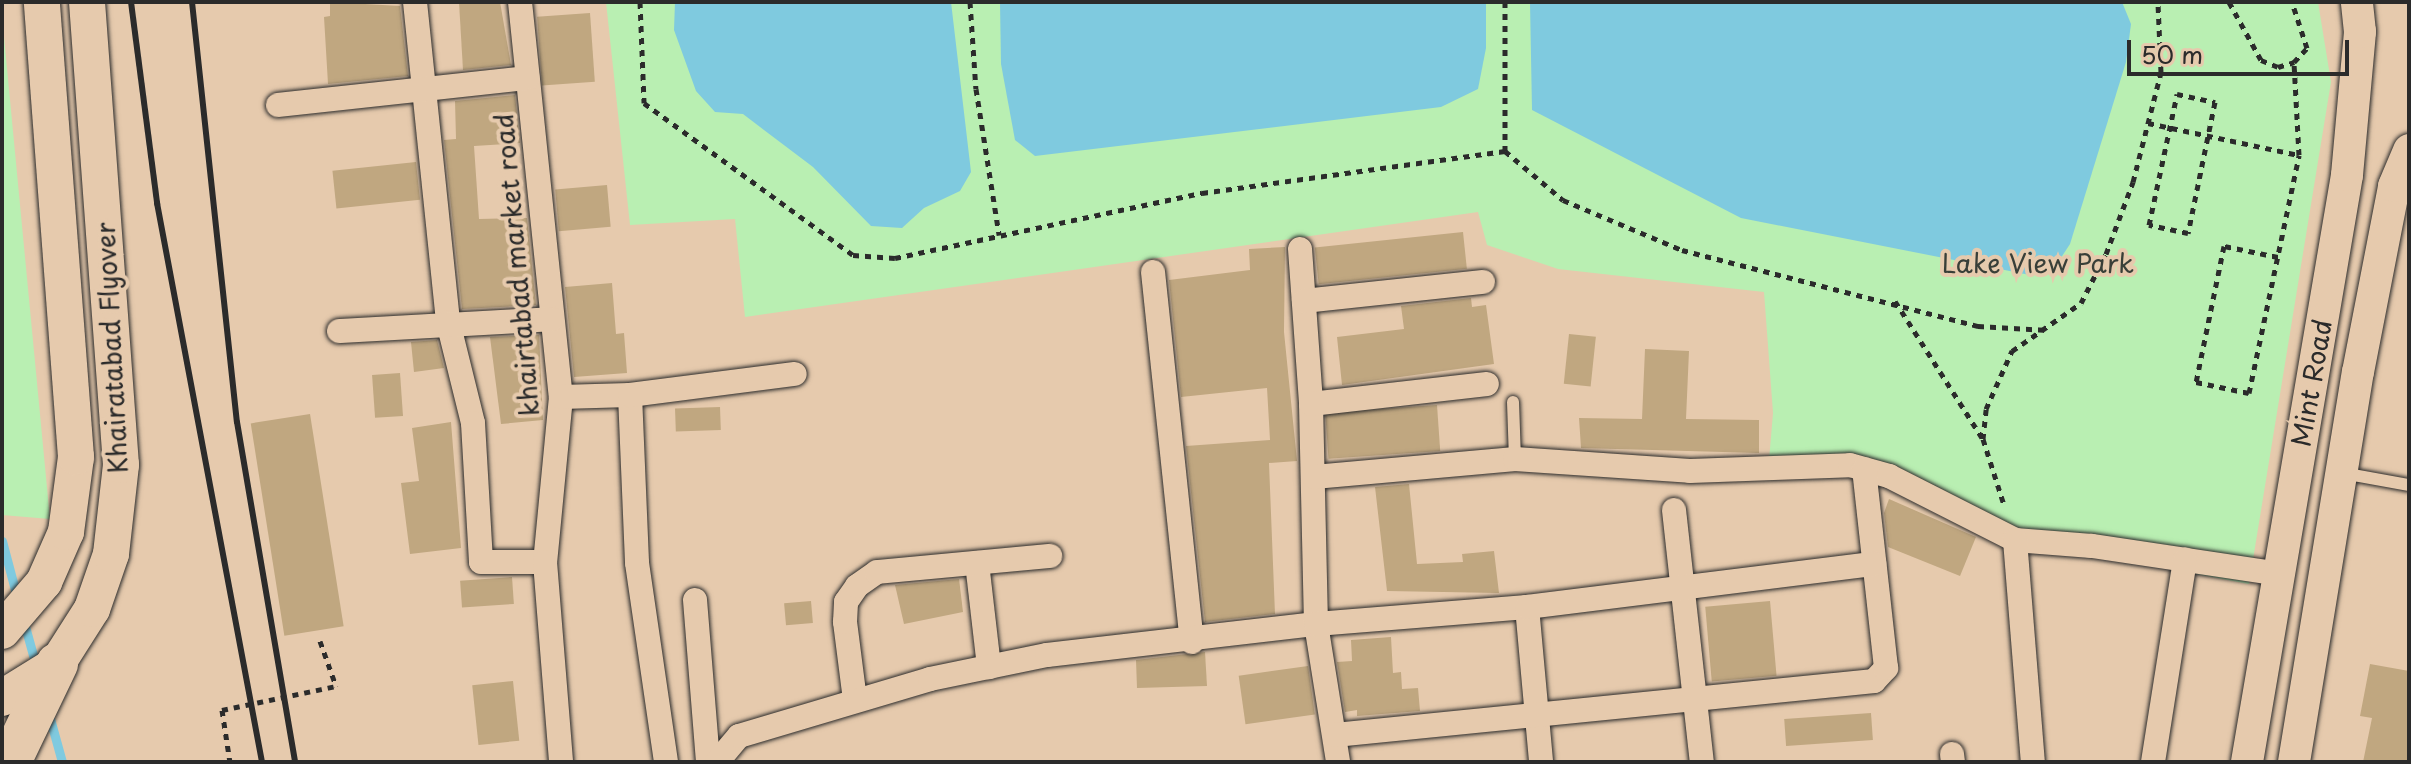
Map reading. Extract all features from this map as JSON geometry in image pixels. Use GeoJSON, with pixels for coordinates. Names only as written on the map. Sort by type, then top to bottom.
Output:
{"type":"FeatureCollection","features":[{"type":"Feature","properties":{"kind":"highway"},"geometry":{"type":"LineString","coordinates":[[10,762],[57,664]]}},
{"type":"Feature","properties":{"kind":"main road","name":"Khairatabad Flyover"},"geometry":{"type":"LineString","coordinates":[[2,631],[44,582],[66,532],[76,457],[42,2]]}},
{"type":"Feature","properties":{"kind":"main road","name":"Khairatabad Flyover"},"geometry":{"type":"LineString","coordinates":[[2,698],[57,664],[92,609],[111,554],[121,465],[87,2]]}},
{"type":"Feature","properties":{"kind":"street"},"geometry":{"type":"LineString","coordinates":[[415,2],[448,322],[473,423],[481,562],[545,562]]}},
{"type":"Feature","properties":{"kind":"street","name":"khairtabad market road"},"geometry":{"type":"LineString","coordinates":[[520,2],[561,397],[545,562],[561,762]]}},
{"type":"Feature","properties":{"kind":"street","name":"Mint Road"},"geometry":{"type":"LineString","coordinates":[[2247,762],[2347,175],[2360,32],[2357,2]]}},
{"type":"Feature","properties":{"kind":"street"},"geometry":{"type":"LineString","coordinates":[[278,105],[528,78]]}},
{"type":"Feature","properties":{"kind":"street","name":"Mint Road"},"geometry":{"type":"LineString","coordinates":[[2294,762],[2394,186],[2409,150]]}},
{"type":"Feature","properties":{"kind":"street"},"geometry":{"type":"LineString","coordinates":[[2347,175],[2394,186]]}},
{"type":"Feature","properties":{"kind":"street"},"geometry":{"type":"LineString","coordinates":[[1300,249],[1311,404],[1316,624],[1338,762]]}},
{"type":"Feature","properties":{"kind":"street"},"geometry":{"type":"LineString","coordinates":[[1153,272],[1192,642]]}},
{"type":"Feature","properties":{"kind":"street"},"geometry":{"type":"LineString","coordinates":[[1304,301],[1483,282]]}},
{"type":"Feature","properties":{"kind":"street"},"geometry":{"type":"LineString","coordinates":[[339,331],[448,322],[552,319]]}},
{"type":"Feature","properties":{"kind":"street"},"geometry":{"type":"LineString","coordinates":[[561,397],[630,395],[795,374]]}},
{"type":"Feature","properties":{"kind":"street"},"geometry":{"type":"LineString","coordinates":[[1311,404],[1487,384]]}},
{"type":"Feature","properties":{"kind":"street"},"geometry":{"type":"LineString","coordinates":[[630,395],[637,563],[666,762]]}},
{"type":"Feature","properties":{"kind":"street"},"geometry":{"type":"LineString","coordinates":[[1314,477],[1515,459],[1690,471],[1864,469],[1889,476],[2015,540],[2279,574]]}},
{"type":"Feature","properties":{"kind":"street"},"geometry":{"type":"LineString","coordinates":[[1335,735],[1874,681],[1882,676],[1886,668],[1864,469]]}},
{"type":"Feature","properties":{"kind":"street"},"geometry":{"type":"LineString","coordinates":[[1674,510],[1702,762]]}},
{"type":"Feature","properties":{"kind":"street"},"geometry":{"type":"LineString","coordinates":[[2015,540],[2033,762]]}},
{"type":"Feature","properties":{"kind":"street"},"geometry":{"type":"LineString","coordinates":[[855,700],[845,622],[846,602],[857,586],[877,572],[1050,556]]}},
{"type":"Feature","properties":{"kind":"street"},"geometry":{"type":"LineString","coordinates":[[2153,762],[2185,560]]}},
{"type":"Feature","properties":{"kind":"street"},"geometry":{"type":"LineString","coordinates":[[977,563],[989,667]]}},
{"type":"Feature","properties":{"kind":"street"},"geometry":{"type":"LineString","coordinates":[[717,762],[739,736],[855,700],[1047,655],[1192,642],[1316,624],[1527,607],[1683,585],[1874,564]]}},
{"type":"Feature","properties":{"kind":"street"},"geometry":{"type":"LineString","coordinates":[[695,600],[708,762]]}},
{"type":"Feature","properties":{"kind":"street"},"geometry":{"type":"LineString","coordinates":[[1527,607],[1541,762]]}},
{"type":"Feature","properties":{"kind":"lane"},"geometry":{"type":"LineString","coordinates":[[1513,402],[1515,459]]}},
{"type":"Feature","properties":{"kind":"lane"},"geometry":{"type":"LineString","coordinates":[[2342,473],[2409,485]]}},
{"type":"Feature","properties":{"kind":"path"},"geometry":{"type":"LineString","coordinates":[[640,2],[644,103],[853,255],[895,258],[1202,193],[1505,151],[1563,200],[1619,227],[1682,250],[1895,301],[1978,326],[2047,330]]}},
{"type":"Feature","properties":{"kind":"path"},"geometry":{"type":"LineString","coordinates":[[970,2],[976,89],[999,235]]}},
{"type":"Feature","properties":{"kind":"path"},"geometry":{"type":"LineString","coordinates":[[1505,2],[1505,151]]}},
{"type":"Feature","properties":{"kind":"path"},"geometry":{"type":"LineString","coordinates":[[1983,439],[1986,409],[2012,351],[2047,330],[2081,303],[2106,254],[2161,72],[2158,2]]}},
{"type":"Feature","properties":{"kind":"path"},"geometry":{"type":"LineString","coordinates":[[2229,2],[2261,60],[2278,67],[2294,62],[2307,48],[2307,38],[2292,2]]}},
{"type":"Feature","properties":{"kind":"path"},"geometry":{"type":"LineString","coordinates":[[2278,257],[2224,246],[2196,382],[2249,393],[2278,257],[2299,155],[2294,62]]}},
{"type":"Feature","properties":{"kind":"path"},"geometry":{"type":"LineString","coordinates":[[2177,94],[2215,102],[2208,136],[2188,233],[2149,225],[2177,94]]}},
{"type":"Feature","properties":{"kind":"path"},"geometry":{"type":"LineString","coordinates":[[2148,123],[2299,155]]}},
{"type":"Feature","properties":{"kind":"path"},"geometry":{"type":"LineString","coordinates":[[1895,301],[1983,439],[2015,540]]}},
{"type":"Feature","properties":{"kind":"path"},"geometry":{"type":"LineString","coordinates":[[230,762],[222,710],[336,686],[320,641]]}},
{"type":"Feature","properties":{"kind":"green space","name":"Lake View Park"},"geometry":{"type":"Polygon","coordinates":[[[606,2],[2318,2],[2331,82],[2249,584],[2015,540],[1871,472],[1768,472],[1773,413],[1764,292],[1558,269],[1487,245],[1478,212],[745,317],[735,219],[630,225],[606,2]]]}},
{"type":"Feature","properties":{"kind":"green space"},"geometry":{"type":"Polygon","coordinates":[[[2,16],[50,519],[2,515],[2,16]]]}},
{"type":"Feature","properties":{"kind":"water"},"geometry":{"type":"Polygon","coordinates":[[[675,2],[951,2],[971,172],[960,191],[924,208],[902,228],[871,226],[813,167],[743,114],[715,112],[696,91],[674,30],[675,2]]]}},
{"type":"Feature","properties":{"kind":"water"},"geometry":{"type":"Polygon","coordinates":[[[1000,2],[1486,2],[1486,48],[1478,89],[1441,107],[1035,156],[1015,140],[1001,64],[1000,2]]]}},
{"type":"Feature","properties":{"kind":"water"},"geometry":{"type":"Polygon","coordinates":[[[1530,2],[2122,2],[2131,24],[2126,62],[2070,244],[2051,273],[2030,275],[1741,218],[1532,110],[1530,2]]]}},
{"type":"Feature","properties":{"kind":"building"},"geometry":{"type":"Polygon","coordinates":[[[330,2],[400,6],[408,76],[328,84],[324,17],[330,16],[330,2]]]}},
{"type":"Feature","properties":{"kind":"building"},"geometry":{"type":"Polygon","coordinates":[[[459,2],[500,2],[511,65],[463,70],[459,2]]]}},
{"type":"Feature","properties":{"kind":"building"},"geometry":{"type":"Polygon","coordinates":[[[590,13],[595,82],[542,86],[537,17],[590,13]]]}},
{"type":"Feature","properties":{"kind":"building"},"geometry":{"type":"Polygon","coordinates":[[[515,95],[520,143],[474,146],[479,219],[527,218],[536,305],[462,309],[444,140],[456,139],[455,101],[515,95]]]}},
{"type":"Feature","properties":{"kind":"building"},"geometry":{"type":"Polygon","coordinates":[[[416,162],[420,200],[336,209],[332,171],[416,162]]]}},
{"type":"Feature","properties":{"kind":"building"},"geometry":{"type":"Polygon","coordinates":[[[607,185],[611,227],[559,231],[555,190],[607,185]]]}},
{"type":"Feature","properties":{"kind":"building"},"geometry":{"type":"Polygon","coordinates":[[[1463,232],[1467,269],[1319,284],[1315,248],[1463,232]]]}},
{"type":"Feature","properties":{"kind":"building"},"geometry":{"type":"Polygon","coordinates":[[[1285,247],[1284,332],[1297,461],[1269,463],[1275,614],[1205,622],[1186,446],[1270,440],[1267,388],[1181,397],[1169,280],[1250,270],[1249,249],[1285,247]]]}},
{"type":"Feature","properties":{"kind":"building"},"geometry":{"type":"Polygon","coordinates":[[[612,283],[616,334],[624,333],[627,373],[574,377],[565,287],[612,283]]]}},
{"type":"Feature","properties":{"kind":"building"},"geometry":{"type":"Polygon","coordinates":[[[1471,298],[1472,307],[1486,305],[1494,364],[1342,385],[1337,337],[1404,329],[1401,306],[1471,298]]]}},
{"type":"Feature","properties":{"kind":"building"},"geometry":{"type":"Polygon","coordinates":[[[1569,334],[1596,337],[1591,387],[1564,384],[1569,334]]]}},
{"type":"Feature","properties":{"kind":"building"},"geometry":{"type":"Polygon","coordinates":[[[539,335],[543,420],[501,424],[490,337],[539,335]]]}},
{"type":"Feature","properties":{"kind":"building"},"geometry":{"type":"Polygon","coordinates":[[[437,340],[444,368],[414,372],[411,342],[437,340]]]}},
{"type":"Feature","properties":{"kind":"building"},"geometry":{"type":"Polygon","coordinates":[[[1645,349],[1689,351],[1686,419],[1759,420],[1759,453],[1581,448],[1579,418],[1642,419],[1645,349]]]}},
{"type":"Feature","properties":{"kind":"building"},"geometry":{"type":"Polygon","coordinates":[[[400,373],[403,416],[375,418],[372,375],[400,373]]]}},
{"type":"Feature","properties":{"kind":"building"},"geometry":{"type":"Polygon","coordinates":[[[1437,405],[1440,451],[1328,459],[1325,413],[1437,405]]]}},
{"type":"Feature","properties":{"kind":"building"},"geometry":{"type":"Polygon","coordinates":[[[720,407],[721,430],[676,432],[675,409],[720,407]]]}},
{"type":"Feature","properties":{"kind":"building"},"geometry":{"type":"Polygon","coordinates":[[[310,414],[344,626],[284,636],[251,423],[310,414]]]}},
{"type":"Feature","properties":{"kind":"building"},"geometry":{"type":"Polygon","coordinates":[[[451,422],[461,548],[410,554],[401,483],[419,481],[412,428],[451,422]]]}},
{"type":"Feature","properties":{"kind":"building"},"geometry":{"type":"Polygon","coordinates":[[[1409,484],[1417,564],[1463,562],[1462,554],[1494,551],[1499,593],[1387,591],[1375,487],[1409,484]]]}},
{"type":"Feature","properties":{"kind":"building"},"geometry":{"type":"Polygon","coordinates":[[[1889,499],[1976,537],[1960,576],[1888,547],[1884,513],[1889,499]]]}},
{"type":"Feature","properties":{"kind":"building"},"geometry":{"type":"Polygon","coordinates":[[[512,577],[514,604],[462,608],[460,581],[512,577]]]}},
{"type":"Feature","properties":{"kind":"building"},"geometry":{"type":"Polygon","coordinates":[[[959,579],[963,612],[904,624],[895,585],[959,579]]]}},
{"type":"Feature","properties":{"kind":"building"},"geometry":{"type":"Polygon","coordinates":[[[811,601],[813,623],[786,625],[784,603],[811,601]]]}},
{"type":"Feature","properties":{"kind":"building"},"geometry":{"type":"Polygon","coordinates":[[[1770,601],[1777,676],[1712,681],[1705,607],[1770,601]]]}},
{"type":"Feature","properties":{"kind":"building"},"geometry":{"type":"Polygon","coordinates":[[[1391,637],[1393,673],[1401,672],[1402,689],[1418,688],[1420,711],[1357,716],[1357,710],[1345,712],[1337,662],[1352,661],[1351,640],[1391,637]]]}},
{"type":"Feature","properties":{"kind":"building"},"geometry":{"type":"Polygon","coordinates":[[[1205,652],[1207,686],[1137,688],[1136,660],[1205,652]]]}},
{"type":"Feature","properties":{"kind":"building"},"geometry":{"type":"Polygon","coordinates":[[[2370,664],[2409,671],[2409,762],[2363,762],[2372,718],[2360,716],[2370,664]]]}},
{"type":"Feature","properties":{"kind":"building"},"geometry":{"type":"Polygon","coordinates":[[[1308,666],[1315,715],[1246,724],[1239,676],[1308,666]]]}},
{"type":"Feature","properties":{"kind":"building"},"geometry":{"type":"Polygon","coordinates":[[[513,681],[519,741],[478,745],[472,685],[513,681]]]}},
{"type":"Feature","properties":{"kind":"building"},"geometry":{"type":"Polygon","coordinates":[[[1871,713],[1873,740],[1786,746],[1784,719],[1871,713]]]}},
{"type":"Feature","properties":{"kind":"waterway"},"geometry":{"type":"LineString","coordinates":[[2,541],[18,601]]}},
{"type":"Feature","properties":{"kind":"waterway"},"geometry":{"type":"LineString","coordinates":[[23,619],[36,666]]}},
{"type":"Feature","properties":{"kind":"waterway"},"geometry":{"type":"LineString","coordinates":[[49,715],[62,762]]}},
{"type":"Feature","properties":{"kind":"railway"},"geometry":{"type":"LineString","coordinates":[[131,2],[157,203],[262,762]]}},
{"type":"Feature","properties":{"kind":"railway"},"geometry":{"type":"LineString","coordinates":[[192,2],[237,422],[295,762]]}}]}
